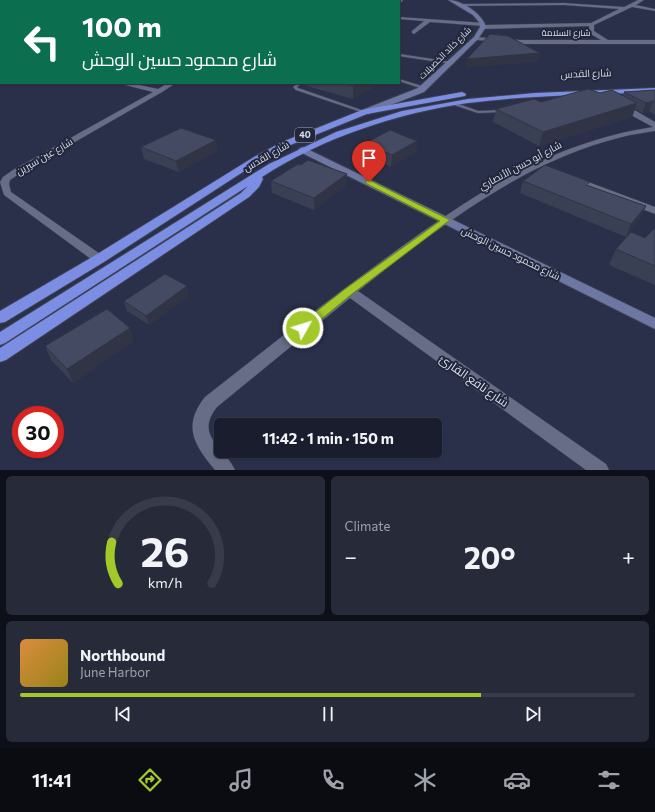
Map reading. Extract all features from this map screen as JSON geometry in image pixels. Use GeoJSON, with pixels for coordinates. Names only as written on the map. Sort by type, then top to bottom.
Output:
{"type":"FeatureCollection","features":[{"type":"Feature","properties":{"kind":"highway","name":"شارع القدس"},"geometry":{"type":"LineString","coordinates":[[0,318],[99,259],[257,159],[310,133],[365,112],[431,99],[514,89],[655,84]]}},
{"type":"Feature","properties":{"kind":"highway","name":"شارع القدس"},"geometry":{"type":"LineString","coordinates":[[0,339],[262,172],[303,150],[340,134],[388,118],[455,104],[521,96],[655,90]]}},
{"type":"Feature","properties":{"kind":"highway"},"geometry":{"type":"LineString","coordinates":[[0,356],[245,195],[255,185],[262,172]]}},
{"type":"Feature","properties":{"kind":"street","name":"شارع خالد الخصيلات"},"geometry":{"type":"LineString","coordinates":[[365,112],[423,89],[452,63],[476,38],[483,26],[472,13],[450,0]]}},
{"type":"Feature","properties":{"kind":"street"},"geometry":{"type":"LineString","coordinates":[[400,18],[483,26],[592,24],[642,0]]}},
{"type":"Feature","properties":{"kind":"street"},"geometry":{"type":"LineString","coordinates":[[459,5],[564,4],[623,8]]}},
{"type":"Feature","properties":{"kind":"street"},"geometry":{"type":"LineString","coordinates":[[629,5],[655,10]]}},
{"type":"Feature","properties":{"kind":"street"},"geometry":{"type":"LineString","coordinates":[[403,24],[409,18]]}},
{"type":"Feature","properties":{"kind":"street"},"geometry":{"type":"LineString","coordinates":[[414,32],[429,20]]}},
{"type":"Feature","properties":{"kind":"street"},"geometry":{"type":"LineString","coordinates":[[592,24],[591,32],[608,42]]}},
{"type":"Feature","properties":{"kind":"street","name":"شارع السلامة"},"geometry":{"type":"LineString","coordinates":[[476,38],[508,42],[655,42]]}},
{"type":"Feature","properties":{"kind":"street"},"geometry":{"type":"LineString","coordinates":[[125,84],[160,91]]}},
{"type":"Feature","properties":{"kind":"street","name":"شارع عين سيرين"},"geometry":{"type":"LineString","coordinates":[[99,259],[7,193],[4,184],[6,180],[16,172],[171,84]]}},
{"type":"Feature","properties":{"kind":"street","name":"شارع خالد الخصيلات"},"geometry":{"type":"LineString","coordinates":[[423,89],[424,96],[431,99]]}},
{"type":"Feature","properties":{"kind":"street"},"geometry":{"type":"LineString","coordinates":[[596,92],[655,125]]}},
{"type":"Feature","properties":{"kind":"street","name":"شارع أبو حسن الأنصاري"},"geometry":{"type":"LineString","coordinates":[[226,470],[202,440],[200,429],[202,415],[211,402],[348,291],[446,220],[503,184],[537,166],[580,146],[620,134],[655,129]]}},
{"type":"Feature","properties":{"kind":"street","name":"شارع محمود حسين الوحش"},"geometry":{"type":"LineString","coordinates":[[303,150],[655,324]]}},
{"type":"Feature","properties":{"kind":"street"},"geometry":{"type":"LineString","coordinates":[[537,166],[552,171]]}},
{"type":"Feature","properties":{"kind":"street"},"geometry":{"type":"LineString","coordinates":[[566,177],[655,211]]}},
{"type":"Feature","properties":{"kind":"street","name":"شارع نافع القارئ"},"geometry":{"type":"LineString","coordinates":[[348,291],[600,470]]}},
{"type":"Feature","properties":{"kind":"lane"},"geometry":{"type":"LineString","coordinates":[[400,55],[452,63]]}},
{"type":"Feature","properties":{"kind":"lane"},"geometry":{"type":"LineString","coordinates":[[400,80],[423,89]]}},
{"type":"Feature","properties":{"kind":"lane"},"geometry":{"type":"LineString","coordinates":[[299,84],[295,87],[297,89],[365,112]]}},
{"type":"Feature","properties":{"kind":"lane"},"geometry":{"type":"LineString","coordinates":[[455,104],[478,112],[508,110]]}},
{"type":"Feature","properties":{"kind":"shaded area"},"geometry":{"type":"Polygon","coordinates":[[[400,0],[655,0],[655,470],[0,470],[0,84],[400,84],[400,0]]]}},
{"type":"Feature","properties":{"kind":"building"},"geometry":{"type":"Polygon","coordinates":[[[490,34],[508,36],[540,53],[467,59],[490,34]]]}},
{"type":"Feature","properties":{"kind":"building"},"geometry":{"type":"Polygon","coordinates":[[[346,84],[357,84],[353,86],[346,84]]]}},
{"type":"Feature","properties":{"kind":"building"},"geometry":{"type":"Polygon","coordinates":[[[588,89],[600,93],[612,90],[637,103],[543,132],[496,109],[534,99],[541,102],[588,89]]]}},
{"type":"Feature","properties":{"kind":"building"},"geometry":{"type":"Polygon","coordinates":[[[655,90],[655,102],[653,101],[646,103],[624,92],[655,90]]]}},
{"type":"Feature","properties":{"kind":"building"},"geometry":{"type":"Polygon","coordinates":[[[181,128],[216,140],[176,161],[141,147],[181,128]]]}},
{"type":"Feature","properties":{"kind":"building"},"geometry":{"type":"Polygon","coordinates":[[[390,130],[417,141],[392,155],[364,144],[390,130]]]}},
{"type":"Feature","properties":{"kind":"building"},"geometry":{"type":"Polygon","coordinates":[[[308,160],[347,174],[314,198],[271,181],[298,164],[301,165],[308,160]]]}},
{"type":"Feature","properties":{"kind":"building"},"geometry":{"type":"Polygon","coordinates":[[[545,165],[590,182],[586,185],[646,206],[631,224],[523,181],[545,165]]]}},
{"type":"Feature","properties":{"kind":"building"},"geometry":{"type":"Polygon","coordinates":[[[655,228],[655,266],[616,249],[631,232],[645,238],[655,228]]]}},
{"type":"Feature","properties":{"kind":"building"},"geometry":{"type":"Polygon","coordinates":[[[165,274],[187,286],[146,316],[124,301],[165,274]]]}},
{"type":"Feature","properties":{"kind":"building"},"geometry":{"type":"Polygon","coordinates":[[[107,309],[130,328],[67,369],[45,346],[107,309]]]}},
{"type":"Feature","properties":{"kind":"route"},"geometry":{"type":"LineString","coordinates":[[303,328],[348,291],[446,220],[369,182]]}}]}
